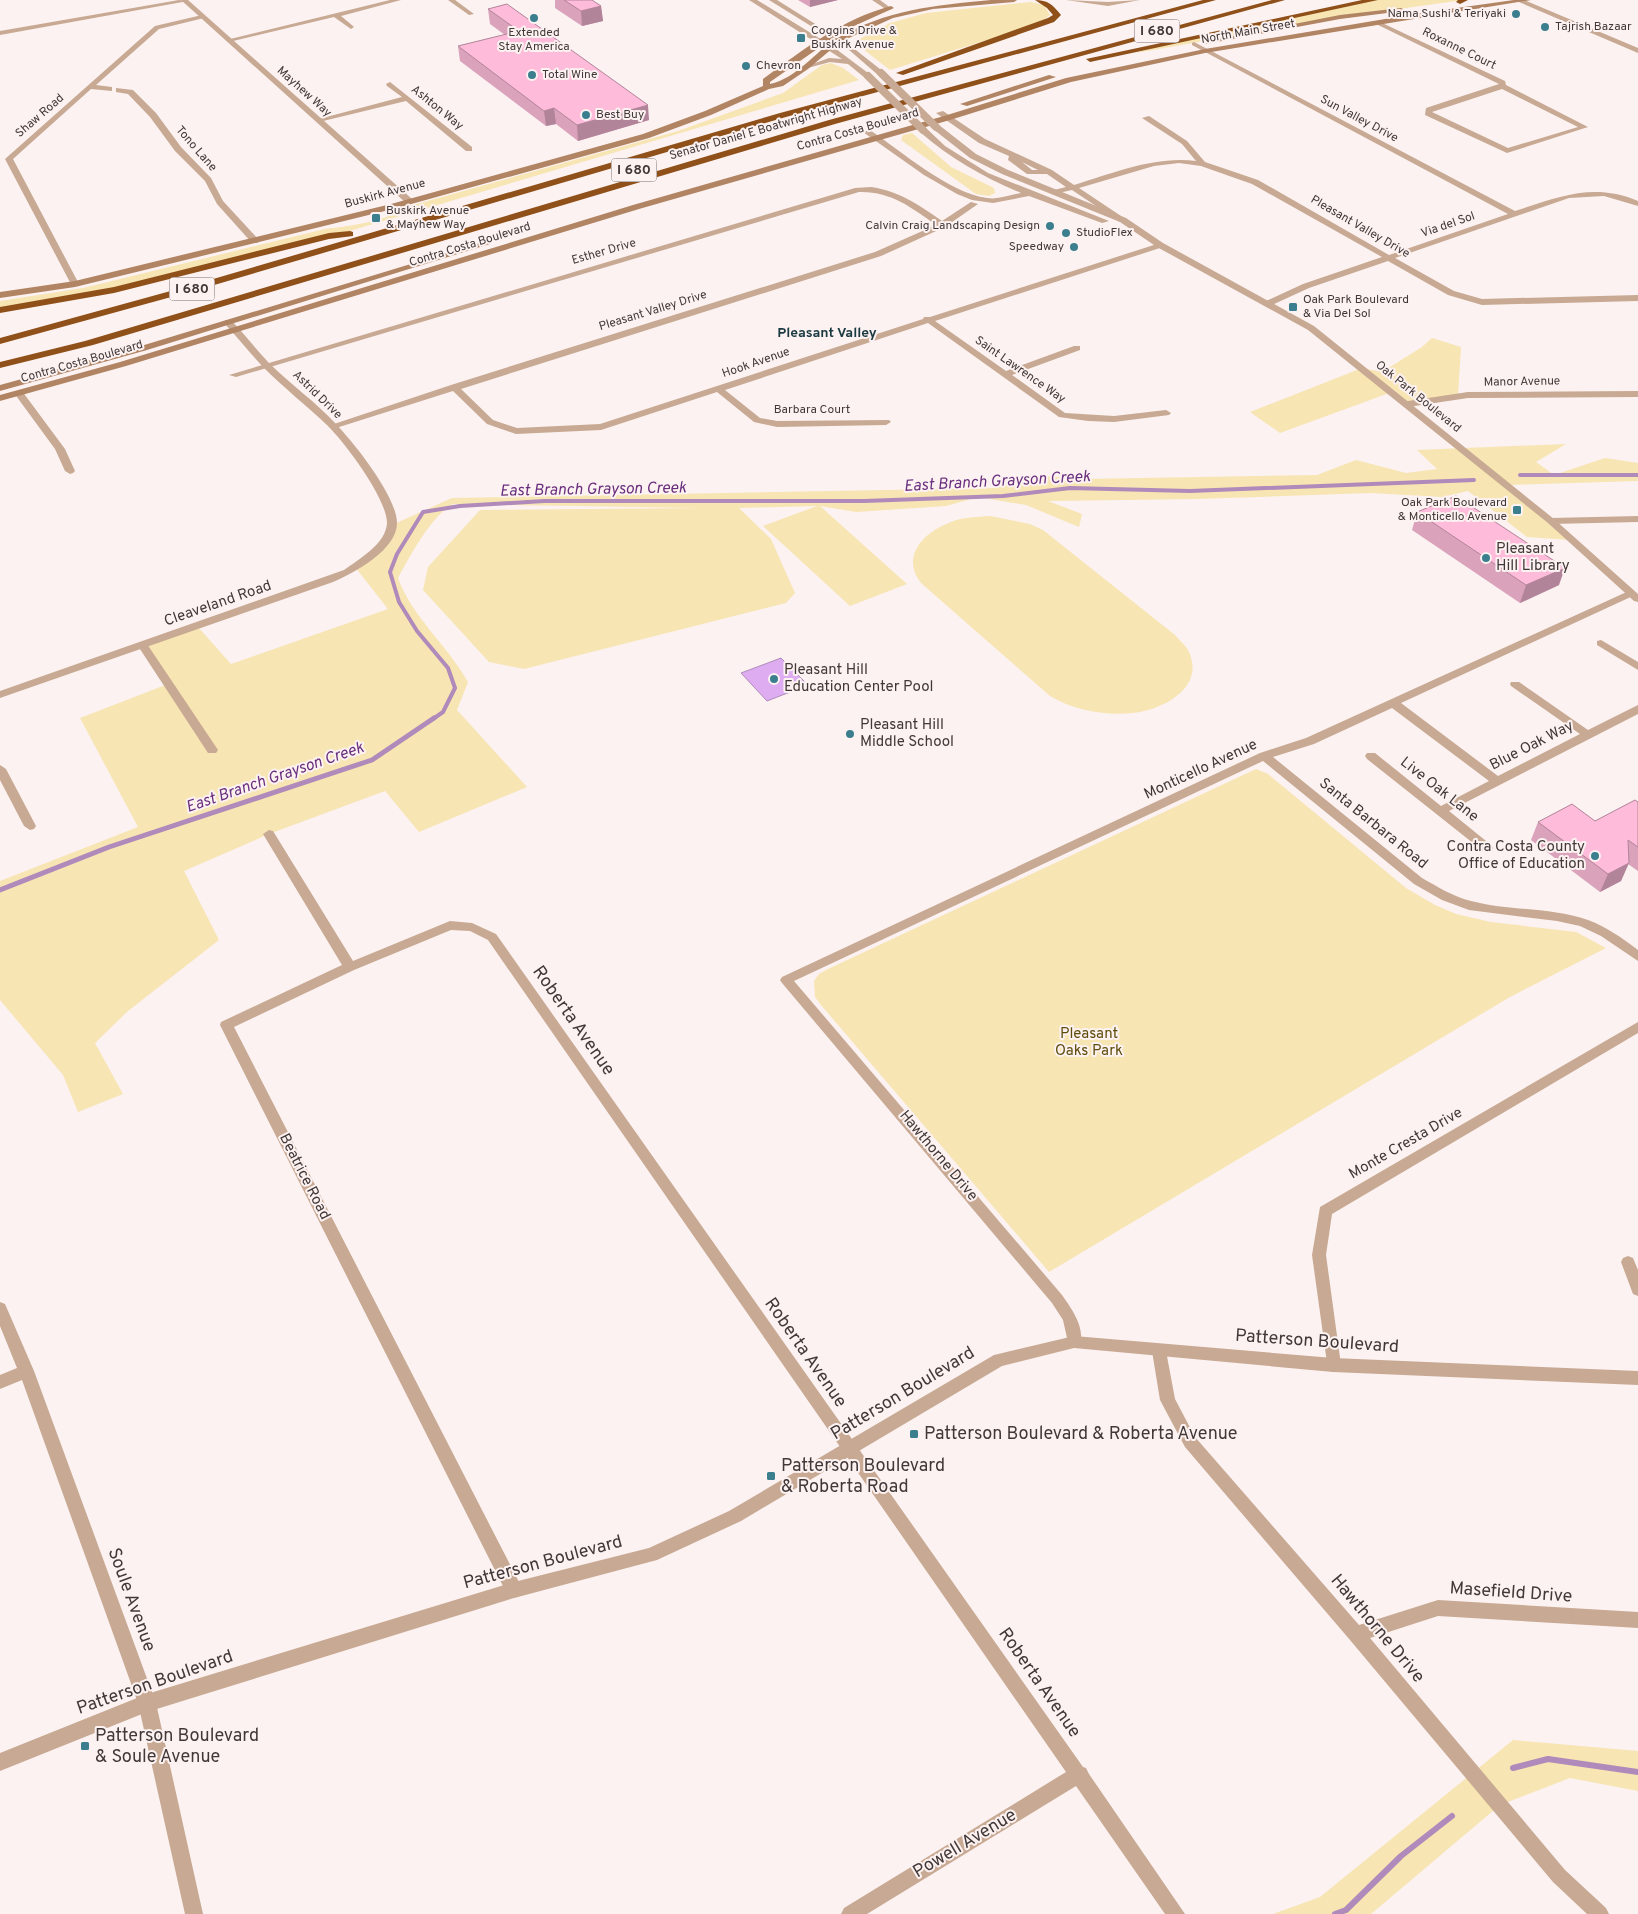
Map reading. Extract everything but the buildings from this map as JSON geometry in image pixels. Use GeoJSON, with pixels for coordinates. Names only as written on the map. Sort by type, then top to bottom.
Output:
{"type":"FeatureCollection","features":[{"type":"Feature","properties":{"kind":"highway"},"geometry":{"type":"LineString","coordinates":[[783,115],[864,84],[1042,25],[1057,15],[1050,6],[1039,0]]}},
{"type":"Feature","properties":{"kind":"highway"},"geometry":{"type":"LineString","coordinates":[[1144,17],[1180,0]]}},
{"type":"Feature","properties":{"kind":"highway","name":"Senator Daniel E Boatwright Highway"},"geometry":{"type":"LineString","coordinates":[[0,341],[191,289],[382,231],[783,115],[1212,0]]}},
{"type":"Feature","properties":{"kind":"highway","name":"I 680"},"geometry":{"type":"LineString","coordinates":[[0,357],[237,291],[724,144],[1043,56],[1257,0]]}},
{"type":"Feature","properties":{"kind":"highway","name":"Senator Daniel E Boatwright Highway"},"geometry":{"type":"LineString","coordinates":[[0,364],[89,343],[1034,64],[1281,0]]}},
{"type":"Feature","properties":{"kind":"highway"},"geometry":{"type":"LineString","coordinates":[[1034,64],[1072,62],[1374,0]]}},
{"type":"Feature","properties":{"kind":"highway"},"geometry":{"type":"LineString","coordinates":[[0,310],[114,290],[329,236],[382,231]]}},
{"type":"Feature","properties":{"kind":"highway"},"geometry":{"type":"LineString","coordinates":[[0,373],[89,343]]}},
{"type":"Feature","properties":{"kind":"main road","name":"Buskirk Avenue"},"geometry":{"type":"LineString","coordinates":[[767,87],[766,81],[828,34],[888,8],[937,0]]}},
{"type":"Feature","properties":{"kind":"main road","name":"Buskirk Avenue"},"geometry":{"type":"LineString","coordinates":[[0,295],[75,284],[255,240],[409,201],[646,136],[701,116],[767,87],[780,84],[806,68],[838,41],[903,12],[933,7],[1014,0]]}},
{"type":"Feature","properties":{"kind":"main road","name":"North Main Street"},"geometry":{"type":"LineString","coordinates":[[940,113],[1020,86],[1194,44],[1340,17],[1472,0]]}},
{"type":"Feature","properties":{"kind":"main road","name":"North Main Street"},"geometry":{"type":"LineString","coordinates":[[947,118],[1068,80],[1205,51],[1522,0]]}},
{"type":"Feature","properties":{"kind":"main road","name":"Contra Costa Boulevard"},"geometry":{"type":"LineString","coordinates":[[0,388],[228,322],[610,206],[940,113]]}},
{"type":"Feature","properties":{"kind":"main road","name":"Contra Costa Boulevard"},"geometry":{"type":"LineString","coordinates":[[0,398],[236,330],[636,207],[947,118]]}},
{"type":"Feature","properties":{"kind":"street"},"geometry":{"type":"LineString","coordinates":[[229,40],[398,0]]}},
{"type":"Feature","properties":{"kind":"street"},"geometry":{"type":"LineString","coordinates":[[451,0],[472,14]]}},
{"type":"Feature","properties":{"kind":"street","name":"Oak Park Boulevard"},"geometry":{"type":"LineString","coordinates":[[752,0],[830,47],[852,63],[959,161],[1028,193],[1078,211],[1160,245],[1269,303],[1318,333],[1551,521],[1634,596]]}},
{"type":"Feature","properties":{"kind":"street","name":"Oak Park Boulevard"},"geometry":{"type":"LineString","coordinates":[[772,0],[828,34],[881,72],[936,127],[962,149],[980,160],[1029,182],[1123,220]]}},
{"type":"Feature","properties":{"kind":"street"},"geometry":{"type":"LineString","coordinates":[[875,0],[888,8]]}},
{"type":"Feature","properties":{"kind":"street"},"geometry":{"type":"LineString","coordinates":[[1069,0],[1108,4],[1136,0]]}},
{"type":"Feature","properties":{"kind":"street"},"geometry":{"type":"LineString","coordinates":[[1522,0],[1638,51]]}},
{"type":"Feature","properties":{"kind":"street"},"geometry":{"type":"LineString","coordinates":[[0,33],[185,1]]}},
{"type":"Feature","properties":{"kind":"street","name":"Mayhew Way"},"geometry":{"type":"LineString","coordinates":[[185,1],[409,201]]}},
{"type":"Feature","properties":{"kind":"street"},"geometry":{"type":"LineString","coordinates":[[336,15],[351,26]]}},
{"type":"Feature","properties":{"kind":"street","name":"Shaw Road"},"geometry":{"type":"LineString","coordinates":[[75,284],[9,159],[158,27],[202,17]]}},
{"type":"Feature","properties":{"kind":"street","name":"Roxanne Court"},"geometry":{"type":"LineString","coordinates":[[1376,22],[1498,81],[1503,86],[1584,127],[1507,151],[1428,112],[1429,110],[1503,86]]}},
{"type":"Feature","properties":{"kind":"street","name":"Sun Valley Drive"},"geometry":{"type":"LineString","coordinates":[[1194,44],[1514,214]]}},
{"type":"Feature","properties":{"kind":"street"},"geometry":{"type":"LineString","coordinates":[[806,68],[829,60],[852,63]]}},
{"type":"Feature","properties":{"kind":"street","name":"Ashton Way"},"geometry":{"type":"LineString","coordinates":[[390,84],[470,149]]}},
{"type":"Feature","properties":{"kind":"street"},"geometry":{"type":"LineString","coordinates":[[91,87],[109,89]]}},
{"type":"Feature","properties":{"kind":"street","name":"Tono Lane"},"geometry":{"type":"LineString","coordinates":[[119,90],[130,92],[153,115],[178,148],[208,180],[220,202],[255,240]]}},
{"type":"Feature","properties":{"kind":"street"},"geometry":{"type":"LineString","coordinates":[[319,120],[407,98]]}},
{"type":"Feature","properties":{"kind":"street","name":"Oak Park Boulevard"},"geometry":{"type":"LineString","coordinates":[[940,113],[973,136],[1008,154],[1030,172],[1041,174],[1049,172],[1075,187],[1160,245]]}},
{"type":"Feature","properties":{"kind":"street"},"geometry":{"type":"LineString","coordinates":[[1146,118],[1177,136],[1196,152],[1202,164]]}},
{"type":"Feature","properties":{"kind":"street","name":"Oak Park Boulevard"},"geometry":{"type":"LineString","coordinates":[[868,132],[950,186],[974,198],[986,201],[1028,193],[1057,192]]}},
{"type":"Feature","properties":{"kind":"street","name":"Pleasant Valley Drive"},"geometry":{"type":"LineString","coordinates":[[1075,187],[1153,164],[1179,161],[1202,164],[1255,182],[1451,293],[1482,302],[1638,298]]}},
{"type":"Feature","properties":{"kind":"street","name":"Oak Park Boulevard"},"geometry":{"type":"LineString","coordinates":[[950,186],[960,196],[974,204],[1001,206],[1075,187]]}},
{"type":"Feature","properties":{"kind":"street","name":"Esther Drive"},"geometry":{"type":"LineString","coordinates":[[233,375],[858,190],[876,188],[894,194],[942,225]]}},
{"type":"Feature","properties":{"kind":"street","name":"Via del Sol"},"geometry":{"type":"LineString","coordinates":[[1269,303],[1306,286],[1568,196],[1586,193],[1607,194],[1638,204]]}},
{"type":"Feature","properties":{"kind":"street","name":"Pleasant Valley Drive"},"geometry":{"type":"LineString","coordinates":[[333,426],[878,254],[942,225],[974,204]]}},
{"type":"Feature","properties":{"kind":"street","name":"Hook Avenue"},"geometry":{"type":"LineString","coordinates":[[454,387],[490,422],[516,431],[601,427],[927,319],[1160,245]]}},
{"type":"Feature","properties":{"kind":"street","name":"Saint Lawrence Way"},"geometry":{"type":"LineString","coordinates":[[927,319],[1062,415],[1081,419],[1133,418],[1166,413]]}},
{"type":"Feature","properties":{"kind":"street","name":"Astrid Drive"},"geometry":{"type":"LineString","coordinates":[[228,322],[266,365],[333,426],[381,492]]}},
{"type":"Feature","properties":{"kind":"street"},"geometry":{"type":"LineString","coordinates":[[1005,375],[1077,348]]}},
{"type":"Feature","properties":{"kind":"street","name":"Barbara Court"},"geometry":{"type":"LineString","coordinates":[[719,389],[757,420],[777,424],[886,422]]}},
{"type":"Feature","properties":{"kind":"street"},"geometry":{"type":"LineString","coordinates":[[19,393],[60,449],[70,471]]}},
{"type":"Feature","properties":{"kind":"street","name":"Manor Avenue"},"geometry":{"type":"LineString","coordinates":[[1408,404],[1468,395],[1638,394]]}},
{"type":"Feature","properties":{"kind":"street","name":"Cleaveland Road"},"geometry":{"type":"LineString","coordinates":[[0,696],[290,595],[348,572],[371,556],[386,539],[392,525],[390,508],[381,492]]}},
{"type":"Feature","properties":{"kind":"street"},"geometry":{"type":"LineString","coordinates":[[1551,521],[1638,519]]}},
{"type":"Feature","properties":{"kind":"street","name":"Monticello Avenue"},"geometry":{"type":"LineString","coordinates":[[786,980],[1264,756],[1310,741],[1634,596]]}},
{"type":"Feature","properties":{"kind":"street"},"geometry":{"type":"LineString","coordinates":[[1601,643],[1638,667]]}},
{"type":"Feature","properties":{"kind":"street"},"geometry":{"type":"LineString","coordinates":[[143,646],[212,750]]}},
{"type":"Feature","properties":{"kind":"street"},"geometry":{"type":"LineString","coordinates":[[1515,684],[1588,735]]}},
{"type":"Feature","properties":{"kind":"street"},"geometry":{"type":"LineString","coordinates":[[1393,703],[1497,781]]}},
{"type":"Feature","properties":{"kind":"street","name":"Blue Oak Way"},"geometry":{"type":"LineString","coordinates":[[1440,811],[1638,710]]}},
{"type":"Feature","properties":{"kind":"street","name":"Santa Barbara Road"},"geometry":{"type":"LineString","coordinates":[[1264,756],[1418,881],[1444,896],[1478,908],[1556,917],[1583,923],[1608,934],[1638,956]]}},
{"type":"Feature","properties":{"kind":"street","name":"Live Oak Lane"},"geometry":{"type":"LineString","coordinates":[[1371,756],[1487,848]]}},
{"type":"Feature","properties":{"kind":"street"},"geometry":{"type":"LineString","coordinates":[[0,769],[30,826]]}},
{"type":"Feature","properties":{"kind":"street"},"geometry":{"type":"LineString","coordinates":[[269,834],[299,887],[350,967]]}},
{"type":"Feature","properties":{"kind":"street","name":"Roberta Avenue"},"geometry":{"type":"LineString","coordinates":[[350,967],[450,925],[472,926],[492,937],[849,1450],[1080,1774],[1176,1914]]}},
{"type":"Feature","properties":{"kind":"street","name":"Beatrice Road"},"geometry":{"type":"LineString","coordinates":[[350,967],[226,1025],[514,1590]]}},
{"type":"Feature","properties":{"kind":"street","name":"Hawthorne Drive"},"geometry":{"type":"LineString","coordinates":[[786,980],[1058,1299],[1070,1318],[1074,1342]]}},
{"type":"Feature","properties":{"kind":"street","name":"Monte Cresta Drive"},"geometry":{"type":"LineString","coordinates":[[1333,1365],[1319,1255],[1325,1210],[1638,1027]]}},
{"type":"Feature","properties":{"kind":"street"},"geometry":{"type":"LineString","coordinates":[[1628,1262],[1638,1290]]}},
{"type":"Feature","properties":{"kind":"street","name":"Soule Avenue"},"geometry":{"type":"LineString","coordinates":[[0,1308],[26,1370],[147,1703],[194,1914]]}},
{"type":"Feature","properties":{"kind":"street","name":"Patterson Boulevard"},"geometry":{"type":"LineString","coordinates":[[0,1762],[147,1703],[514,1590],[651,1554],[735,1516],[999,1360],[1074,1342],[1333,1365],[1638,1378]]}},
{"type":"Feature","properties":{"kind":"street","name":"Hawthorne Drive"},"geometry":{"type":"LineString","coordinates":[[1159,1351],[1168,1400],[1190,1442],[1356,1634],[1559,1876],[1600,1914]]}},
{"type":"Feature","properties":{"kind":"street"},"geometry":{"type":"LineString","coordinates":[[0,1382],[26,1370]]}},
{"type":"Feature","properties":{"kind":"street","name":"Masefield Drive"},"geometry":{"type":"LineString","coordinates":[[1356,1634],[1438,1608],[1638,1620]]}},
{"type":"Feature","properties":{"kind":"street","name":"Powell Avenue"},"geometry":{"type":"LineString","coordinates":[[850,1914],[1080,1774]]}},
{"type":"Feature","properties":{"kind":"green space"},"geometry":{"type":"Polygon","coordinates":[[[1374,0],[1464,0],[1340,17],[1136,53],[1175,41],[1374,0]]]}},
{"type":"Feature","properties":{"kind":"green space"},"geometry":{"type":"Polygon","coordinates":[[[1031,2],[1044,5],[1050,15],[1023,29],[890,70],[854,42],[890,23],[926,13],[1031,2]]]}},
{"type":"Feature","properties":{"kind":"green space"},"geometry":{"type":"Polygon","coordinates":[[[831,63],[843,68],[859,80],[336,235],[114,290],[0,310],[0,301],[83,288],[325,229],[377,220],[399,209],[678,131],[783,93],[822,65],[831,63]]]}},
{"type":"Feature","properties":{"kind":"green space"},"geometry":{"type":"Polygon","coordinates":[[[912,133],[951,167],[994,188],[995,193],[989,196],[976,194],[901,140],[903,135],[912,133]]]}},
{"type":"Feature","properties":{"kind":"green space"},"geometry":{"type":"Polygon","coordinates":[[[1432,338],[1461,347],[1458,396],[1408,404],[1392,392],[1280,433],[1250,412],[1362,368],[1382,372],[1422,347],[1432,338]]]}},
{"type":"Feature","properties":{"kind":"green space"},"geometry":{"type":"Polygon","coordinates":[[[1566,444],[1536,462],[1554,475],[1605,458],[1638,463],[1638,481],[1507,485],[1571,540],[1527,537],[1468,491],[1442,497],[1370,493],[1198,499],[1048,501],[1082,514],[1079,527],[1026,505],[978,497],[946,506],[856,512],[820,506],[907,584],[850,606],[763,526],[817,506],[739,508],[771,539],[795,593],[786,603],[524,669],[489,662],[423,590],[428,567],[480,510],[701,508],[453,504],[429,527],[398,578],[412,606],[451,656],[468,682],[457,710],[527,787],[419,832],[385,791],[269,834],[184,871],[219,940],[128,1011],[95,1043],[123,1094],[78,1112],[63,1075],[0,1000],[0,881],[138,827],[80,718],[168,684],[143,646],[198,627],[231,664],[388,609],[355,567],[371,556],[392,525],[452,498],[996,488],[1031,475],[1083,479],[1317,475],[1356,460],[1406,473],[1437,469],[1417,450],[1566,444]]]}},
{"type":"Feature","properties":{"kind":"green space"},"geometry":{"type":"Polygon","coordinates":[[[990,516],[1030,524],[1043,530],[1175,635],[1188,650],[1192,663],[1192,675],[1187,685],[1179,694],[1168,702],[1156,707],[1122,714],[1090,711],[1059,701],[1050,696],[921,583],[915,573],[913,563],[914,554],[924,539],[941,526],[956,520],[990,516]]]}},
{"type":"Feature","properties":{"kind":"green space","name":"Pleasant Oaks Park"},"geometry":{"type":"Polygon","coordinates":[[[1256,769],[1268,774],[1406,888],[1435,905],[1456,914],[1491,922],[1576,932],[1606,948],[1510,997],[1049,1272],[821,1005],[815,997],[814,981],[819,974],[828,969],[1256,769]]]}},
{"type":"Feature","properties":{"kind":"green space"},"geometry":{"type":"Polygon","coordinates":[[[1513,1740],[1638,1751],[1638,1791],[1570,1778],[1500,1805],[1371,1914],[1273,1914],[1320,1897],[1513,1740]]]}},
{"type":"Feature","properties":{"kind":"shaded area","name":"Pleasant Hill Education Center Pool"},"geometry":{"type":"Polygon","coordinates":[[[781,658],[808,685],[767,701],[741,673],[781,658]]]}},
{"type":"Feature","properties":{"kind":"waterway"},"geometry":{"type":"LineString","coordinates":[[1520,475],[1638,475]]}},
{"type":"Feature","properties":{"kind":"waterway","name":"East Branch Grayson Creek"},"geometry":{"type":"LineString","coordinates":[[433,719],[443,712],[455,688],[448,668],[417,631],[399,602],[390,572],[397,554],[423,512],[460,506],[544,501],[864,501],[1003,496],[1070,488],[1190,491],[1474,480]]}},
{"type":"Feature","properties":{"kind":"waterway","name":"East Branch Grayson Creek"},"geometry":{"type":"LineString","coordinates":[[0,890],[109,847],[372,760],[434,718]]}},
{"type":"Feature","properties":{"kind":"waterway"},"geometry":{"type":"LineString","coordinates":[[1513,1768],[1548,1759],[1638,1772]]}},
{"type":"Feature","properties":{"kind":"waterway"},"geometry":{"type":"LineString","coordinates":[[1335,1914],[1346,1910],[1401,1856],[1452,1816]]}},
{"type":"Feature","properties":{"kind":"place","name":"Nama Sushi & Teriyaki"},"geometry":{"type":"Point","coordinates":[1516,14]}},
{"type":"Feature","properties":{"kind":"place","name":"Extended Stay America"},"geometry":{"type":"Point","coordinates":[534,18]}},
{"type":"Feature","properties":{"kind":"place","name":"Tajrish Bazaar"},"geometry":{"type":"Point","coordinates":[1545,27]}},
{"type":"Feature","properties":{"kind":"place","name":"Coggins Drive & Buskirk Avenue"},"geometry":{"type":"Point","coordinates":[801,38]}},
{"type":"Feature","properties":{"kind":"place","name":"Chevron"},"geometry":{"type":"Point","coordinates":[746,66]}},
{"type":"Feature","properties":{"kind":"place","name":"Total Wine"},"geometry":{"type":"Point","coordinates":[532,75]}},
{"type":"Feature","properties":{"kind":"place","name":"Best Buy"},"geometry":{"type":"Point","coordinates":[586,115]}},
{"type":"Feature","properties":{"kind":"place","name":"Buskirk Avenue & Mayhew Way"},"geometry":{"type":"Point","coordinates":[376,218]}},
{"type":"Feature","properties":{"kind":"place","name":"Calvin Craig Landscaping Design"},"geometry":{"type":"Point","coordinates":[1050,226]}},
{"type":"Feature","properties":{"kind":"place","name":"StudioFlex"},"geometry":{"type":"Point","coordinates":[1066,233]}},
{"type":"Feature","properties":{"kind":"place","name":"Speedway"},"geometry":{"type":"Point","coordinates":[1074,247]}},
{"type":"Feature","properties":{"kind":"place","name":"Oak Park Boulevard & Via Del Sol"},"geometry":{"type":"Point","coordinates":[1293,307]}},
{"type":"Feature","properties":{"kind":"place","name":"Oak Park Boulevard & Monticello Avenue"},"geometry":{"type":"Point","coordinates":[1517,510]}},
{"type":"Feature","properties":{"kind":"place","name":"Pleasant Hill Library"},"geometry":{"type":"Point","coordinates":[1486,558]}},
{"type":"Feature","properties":{"kind":"place","name":"Pleasant Hill Education Center Pool"},"geometry":{"type":"Point","coordinates":[774,679]}},
{"type":"Feature","properties":{"kind":"place","name":"Pleasant Hill Middle School"},"geometry":{"type":"Point","coordinates":[850,734]}},
{"type":"Feature","properties":{"kind":"place","name":"Contra Costa County Office of Education"},"geometry":{"type":"Point","coordinates":[1595,856]}},
{"type":"Feature","properties":{"kind":"place","name":"Patterson Boulevard & Roberta Avenue"},"geometry":{"type":"Point","coordinates":[914,1434]}},
{"type":"Feature","properties":{"kind":"place","name":"Patterson Boulevard & Roberta Road"},"geometry":{"type":"Point","coordinates":[771,1476]}},
{"type":"Feature","properties":{"kind":"place","name":"Patterson Boulevard & Soule Avenue"},"geometry":{"type":"Point","coordinates":[85,1746]}},
{"type":"Feature","properties":{"kind":"district","name":"Pleasant Valley"},"geometry":{"type":"Point","coordinates":[827,333]}}]}
